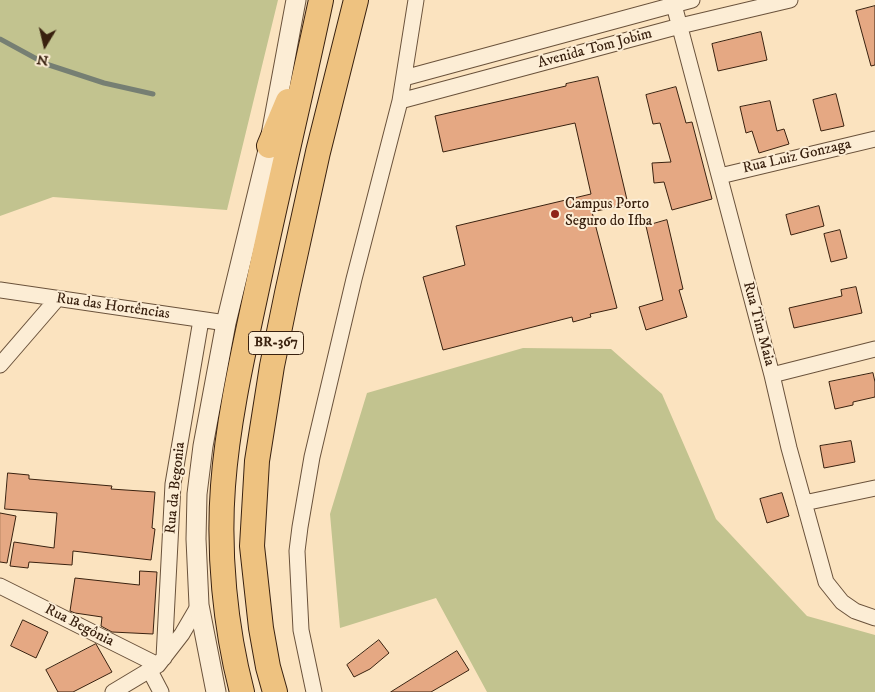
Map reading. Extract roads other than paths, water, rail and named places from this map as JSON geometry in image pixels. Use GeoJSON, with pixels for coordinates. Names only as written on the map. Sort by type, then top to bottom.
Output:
{"type":"FeatureCollection","features":[{"type":"Feature","properties":{"kind":"main road","name":"BR-367"},"geometry":{"type":"LineString","coordinates":[[242,692],[228,619],[222,545],[223,486],[231,417],[247,333],[321,0]]}},
{"type":"Feature","properties":{"kind":"main road","name":"BR-367"},"geometry":{"type":"LineString","coordinates":[[275,692],[268,668],[261,628],[252,546],[257,461],[272,366],[287,293],[318,152],[356,0]]}},
{"type":"Feature","properties":{"kind":"main road"},"geometry":{"type":"LineString","coordinates":[[269,146],[312,42]]}},
{"type":"Feature","properties":{"kind":"street"},"geometry":{"type":"LineString","coordinates":[[216,692],[199,605],[196,539],[203,446],[226,323],[269,146],[296,0]]}},
{"type":"Feature","properties":{"kind":"street"},"geometry":{"type":"LineString","coordinates":[[314,692],[301,630],[297,551],[300,527],[312,457],[354,279],[400,101],[416,0]]}},
{"type":"Feature","properties":{"kind":"street","name":"Avenida Tom Jobim"},"geometry":{"type":"LineString","coordinates":[[404,78],[692,0]]}},
{"type":"Feature","properties":{"kind":"street","name":"Avenida Tom Jobim"},"geometry":{"type":"LineString","coordinates":[[400,101],[680,26],[790,0]]}},
{"type":"Feature","properties":{"kind":"street","name":"Rua Tim Maia"},"geometry":{"type":"LineString","coordinates":[[674,5],[826,582],[842,602],[855,610],[875,618]]}},
{"type":"Feature","properties":{"kind":"street","name":"Rua Luiz Gonzaga"},"geometry":{"type":"LineString","coordinates":[[720,176],[875,139]]}},
{"type":"Feature","properties":{"kind":"street","name":"Rua das Hortências"},"geometry":{"type":"LineString","coordinates":[[0,290],[226,323]]}},
{"type":"Feature","properties":{"kind":"street"},"geometry":{"type":"LineString","coordinates":[[0,365],[57,299]]}},
{"type":"Feature","properties":{"kind":"street","name":"Rua da Begonia"},"geometry":{"type":"LineString","coordinates":[[157,665],[173,484],[201,320]]}},
{"type":"Feature","properties":{"kind":"street"},"geometry":{"type":"LineString","coordinates":[[772,375],[875,349]]}},
{"type":"Feature","properties":{"kind":"street"},"geometry":{"type":"LineString","coordinates":[[804,503],[875,488]]}},
{"type":"Feature","properties":{"kind":"street","name":"Rua Begônia"},"geometry":{"type":"LineString","coordinates":[[0,586],[157,665]]}},
{"type":"Feature","properties":{"kind":"street"},"geometry":{"type":"LineString","coordinates":[[113,692],[157,665],[182,634],[199,605]]}},
{"type":"Feature","properties":{"kind":"street"},"geometry":{"type":"LineString","coordinates":[[157,665],[161,692]]}},
{"type":"Feature","properties":{"kind":"waterway"},"geometry":{"type":"LineString","coordinates":[[0,39],[46,64],[104,83],[153,94]]}},
{"type":"Feature","properties":{"kind":"place","name":"Campus Porto Seguro do Ifba"},"geometry":{"type":"Point","coordinates":[555,214]}}]}
